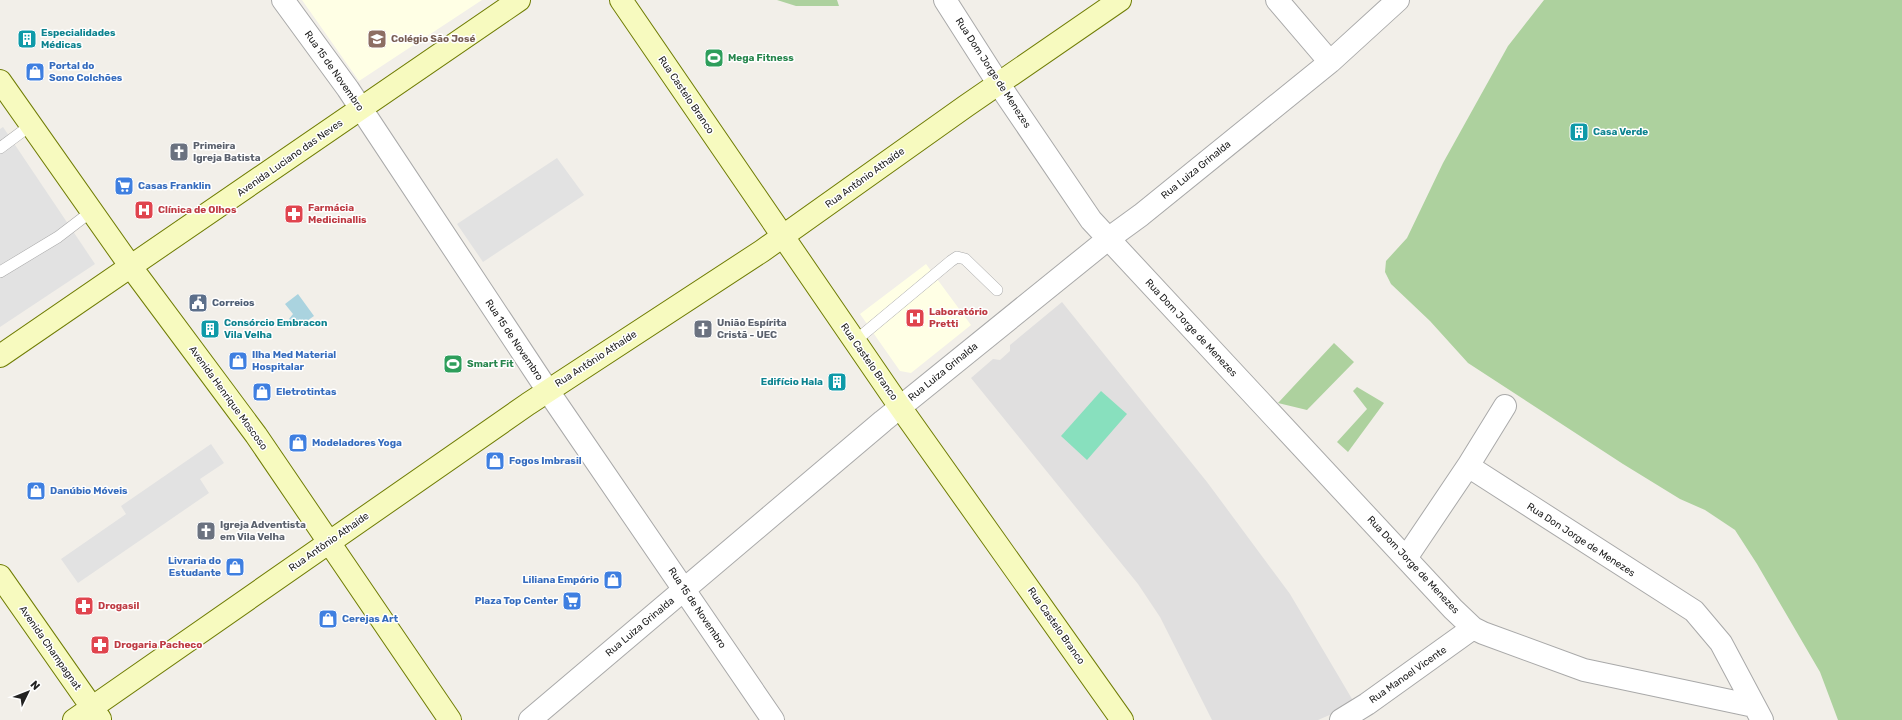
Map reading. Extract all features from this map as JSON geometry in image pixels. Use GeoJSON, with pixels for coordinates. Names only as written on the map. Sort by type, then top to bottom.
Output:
{"type":"FeatureCollection","features":[{"type":"Feature","properties":{"kind":"main road","name":"Avenida Luciano das Neves"},"geometry":{"type":"LineString","coordinates":[[0,356],[519,0]]}},
{"type":"Feature","properties":{"kind":"main road","name":"Rua Castelo Branco"},"geometry":{"type":"LineString","coordinates":[[621,0],[782,237],[900,407],[1122,720]]}},
{"type":"Feature","properties":{"kind":"main road","name":"Rua Antônio Athaíde"},"geometry":{"type":"LineString","coordinates":[[74,720],[96,714],[330,542],[548,391],[782,237],[998,83],[1120,0]]}},
{"type":"Feature","properties":{"kind":"main road","name":"Avenida Henrique Moscoso"},"geometry":{"type":"LineString","coordinates":[[0,81],[131,267],[256,435],[450,720]]}},
{"type":"Feature","properties":{"kind":"main road","name":"Avenida Champagnat"},"geometry":{"type":"LineString","coordinates":[[0,576],[96,714]]}},
{"type":"Feature","properties":{"kind":"street","name":"Rua 15 de Novembro"},"geometry":{"type":"LineString","coordinates":[[283,0],[361,109],[548,391],[773,720]]}},
{"type":"Feature","properties":{"kind":"street","name":"Rua Dom Jorge de Menezes"},"geometry":{"type":"LineString","coordinates":[[945,0],[998,83],[1091,220],[1406,558],[1474,628]]}},
{"type":"Feature","properties":{"kind":"street"},"geometry":{"type":"LineString","coordinates":[[1277,0],[1330,62]]}},
{"type":"Feature","properties":{"kind":"street","name":"Rua Luiza Grinalda"},"geometry":{"type":"LineString","coordinates":[[530,720],[900,407],[1108,239],[1142,215],[1330,62],[1398,0]]}},
{"type":"Feature","properties":{"kind":"street"},"geometry":{"type":"LineString","coordinates":[[1406,558],[1468,466],[1505,406]]}},
{"type":"Feature","properties":{"kind":"street","name":"Rua Don Jorge de Menezes"},"geometry":{"type":"LineString","coordinates":[[1468,466],[1694,611],[1721,643],[1758,713]]}},
{"type":"Feature","properties":{"kind":"street","name":"Rua Don Jorge de Menezes"},"geometry":{"type":"LineString","coordinates":[[1474,628],[1494,638],[1584,670],[1758,713]]}},
{"type":"Feature","properties":{"kind":"street","name":"Rua Manoel Vicente"},"geometry":{"type":"LineString","coordinates":[[1341,720],[1362,707],[1474,628]]}},
{"type":"Feature","properties":{"kind":"lane"},"geometry":{"type":"LineString","coordinates":[[0,148],[31,125]]}},
{"type":"Feature","properties":{"kind":"lane"},"geometry":{"type":"LineString","coordinates":[[0,272],[58,237],[92,210]]}},
{"type":"Feature","properties":{"kind":"lane"},"geometry":{"type":"LineString","coordinates":[[855,341],[957,257],[965,259],[997,290]]}},
{"type":"Feature","properties":{"kind":"shaded area","name":"Colégio São José"},"geometry":{"type":"Polygon","coordinates":[[[302,0],[482,0],[359,81],[302,0]]]}},
{"type":"Feature","properties":{"kind":"shaded area"},"geometry":{"type":"Polygon","coordinates":[[[3,127],[95,264],[0,327],[0,129],[3,127]]]}},
{"type":"Feature","properties":{"kind":"shaded area"},"geometry":{"type":"Polygon","coordinates":[[[557,158],[584,195],[483,262],[457,224],[557,158]]]}},
{"type":"Feature","properties":{"kind":"shaded area","name":"Laboratório Pretti"},"geometry":{"type":"Polygon","coordinates":[[[926,264],[971,325],[911,373],[900,371],[860,314],[926,264]]]}},
{"type":"Feature","properties":{"kind":"shaded area"},"geometry":{"type":"Polygon","coordinates":[[[1062,302],[1207,482],[1290,594],[1355,704],[1318,720],[1212,720],[1160,617],[1138,584],[971,378],[993,359],[1000,360],[1010,351],[1010,345],[1062,302]]]}},
{"type":"Feature","properties":{"kind":"shaded area"},"geometry":{"type":"Polygon","coordinates":[[[211,444],[224,463],[200,479],[209,493],[78,583],[61,559],[126,514],[121,506],[211,444]]]}},
{"type":"Feature","properties":{"kind":"green space"},"geometry":{"type":"Polygon","coordinates":[[[777,0],[837,0],[839,6],[796,6],[777,0]]]}},
{"type":"Feature","properties":{"kind":"green space"},"geometry":{"type":"Polygon","coordinates":[[[1544,0],[1902,0],[1902,720],[1838,720],[1820,672],[1757,564],[1735,530],[1705,510],[1680,499],[1623,464],[1468,363],[1430,321],[1391,284],[1385,272],[1386,261],[1407,238],[1443,163],[1508,46],[1544,0]]]}},
{"type":"Feature","properties":{"kind":"green space"},"geometry":{"type":"Polygon","coordinates":[[[1334,343],[1354,362],[1307,410],[1278,403],[1334,343]]]}},
{"type":"Feature","properties":{"kind":"green space"},"geometry":{"type":"Polygon","coordinates":[[[1357,387],[1384,403],[1348,452],[1337,442],[1367,409],[1353,391],[1357,387]]]}},
{"type":"Feature","properties":{"kind":"green space"},"geometry":{"type":"Polygon","coordinates":[[[1101,391],[1127,414],[1087,460],[1061,436],[1101,391]]]}},
{"type":"Feature","properties":{"kind":"water"},"geometry":{"type":"Polygon","coordinates":[[[298,294],[314,316],[301,325],[298,322],[296,324],[290,322],[289,319],[293,314],[285,304],[298,294]]]}},
{"type":"Feature","properties":{"kind":"place","name":"Especialidades Médicas"},"geometry":{"type":"Point","coordinates":[27,39]}},
{"type":"Feature","properties":{"kind":"place","name":"Colégio São José"},"geometry":{"type":"Point","coordinates":[377,39]}},
{"type":"Feature","properties":{"kind":"place","name":"Mega Fitness"},"geometry":{"type":"Point","coordinates":[714,58]}},
{"type":"Feature","properties":{"kind":"place","name":"Portal do Sono Colchões"},"geometry":{"type":"Point","coordinates":[35,72]}},
{"type":"Feature","properties":{"kind":"place","name":"Casa Verde"},"geometry":{"type":"Point","coordinates":[1579,132]}},
{"type":"Feature","properties":{"kind":"place","name":"Primeira Igreja Batista"},"geometry":{"type":"Point","coordinates":[179,152]}},
{"type":"Feature","properties":{"kind":"place","name":"Casas Franklin"},"geometry":{"type":"Point","coordinates":[124,186]}},
{"type":"Feature","properties":{"kind":"place","name":"Clínica de Olhos"},"geometry":{"type":"Point","coordinates":[144,210]}},
{"type":"Feature","properties":{"kind":"place","name":"Farmácia Medicinallis"},"geometry":{"type":"Point","coordinates":[294,214]}},
{"type":"Feature","properties":{"kind":"place","name":"Correios"},"geometry":{"type":"Point","coordinates":[198,303]}},
{"type":"Feature","properties":{"kind":"place","name":"Laboratório Pretti"},"geometry":{"type":"Point","coordinates":[915,318]}},
{"type":"Feature","properties":{"kind":"place","name":"Consórcio Embracon Vila Velha"},"geometry":{"type":"Point","coordinates":[210,329]}},
{"type":"Feature","properties":{"kind":"place","name":"União Espírita Cristã - UEC"},"geometry":{"type":"Point","coordinates":[703,329]}},
{"type":"Feature","properties":{"kind":"place","name":"Ilha Med Material Hospitalar"},"geometry":{"type":"Point","coordinates":[238,361]}},
{"type":"Feature","properties":{"kind":"place","name":"Smart Fit"},"geometry":{"type":"Point","coordinates":[453,364]}},
{"type":"Feature","properties":{"kind":"place","name":"Edifício Hala"},"geometry":{"type":"Point","coordinates":[837,382]}},
{"type":"Feature","properties":{"kind":"place","name":"Eletrotintas"},"geometry":{"type":"Point","coordinates":[262,392]}},
{"type":"Feature","properties":{"kind":"place","name":"Modeladores Yoga"},"geometry":{"type":"Point","coordinates":[298,443]}},
{"type":"Feature","properties":{"kind":"place","name":"Fogos Imbrasil"},"geometry":{"type":"Point","coordinates":[495,461]}},
{"type":"Feature","properties":{"kind":"place","name":"Danúbio Móveis"},"geometry":{"type":"Point","coordinates":[36,491]}},
{"type":"Feature","properties":{"kind":"place","name":"Igreja Adventista em Vila Velha"},"geometry":{"type":"Point","coordinates":[206,531]}},
{"type":"Feature","properties":{"kind":"place","name":"Livraria do Estudante"},"geometry":{"type":"Point","coordinates":[235,567]}},
{"type":"Feature","properties":{"kind":"place","name":"Liliana Empório"},"geometry":{"type":"Point","coordinates":[613,580]}},
{"type":"Feature","properties":{"kind":"place","name":"Plaza Top Center"},"geometry":{"type":"Point","coordinates":[572,601]}},
{"type":"Feature","properties":{"kind":"place","name":"Drogasil"},"geometry":{"type":"Point","coordinates":[84,606]}},
{"type":"Feature","properties":{"kind":"place","name":"Cerejas Art"},"geometry":{"type":"Point","coordinates":[328,619]}},
{"type":"Feature","properties":{"kind":"place","name":"Drogaria Pacheco"},"geometry":{"type":"Point","coordinates":[100,645]}}]}
